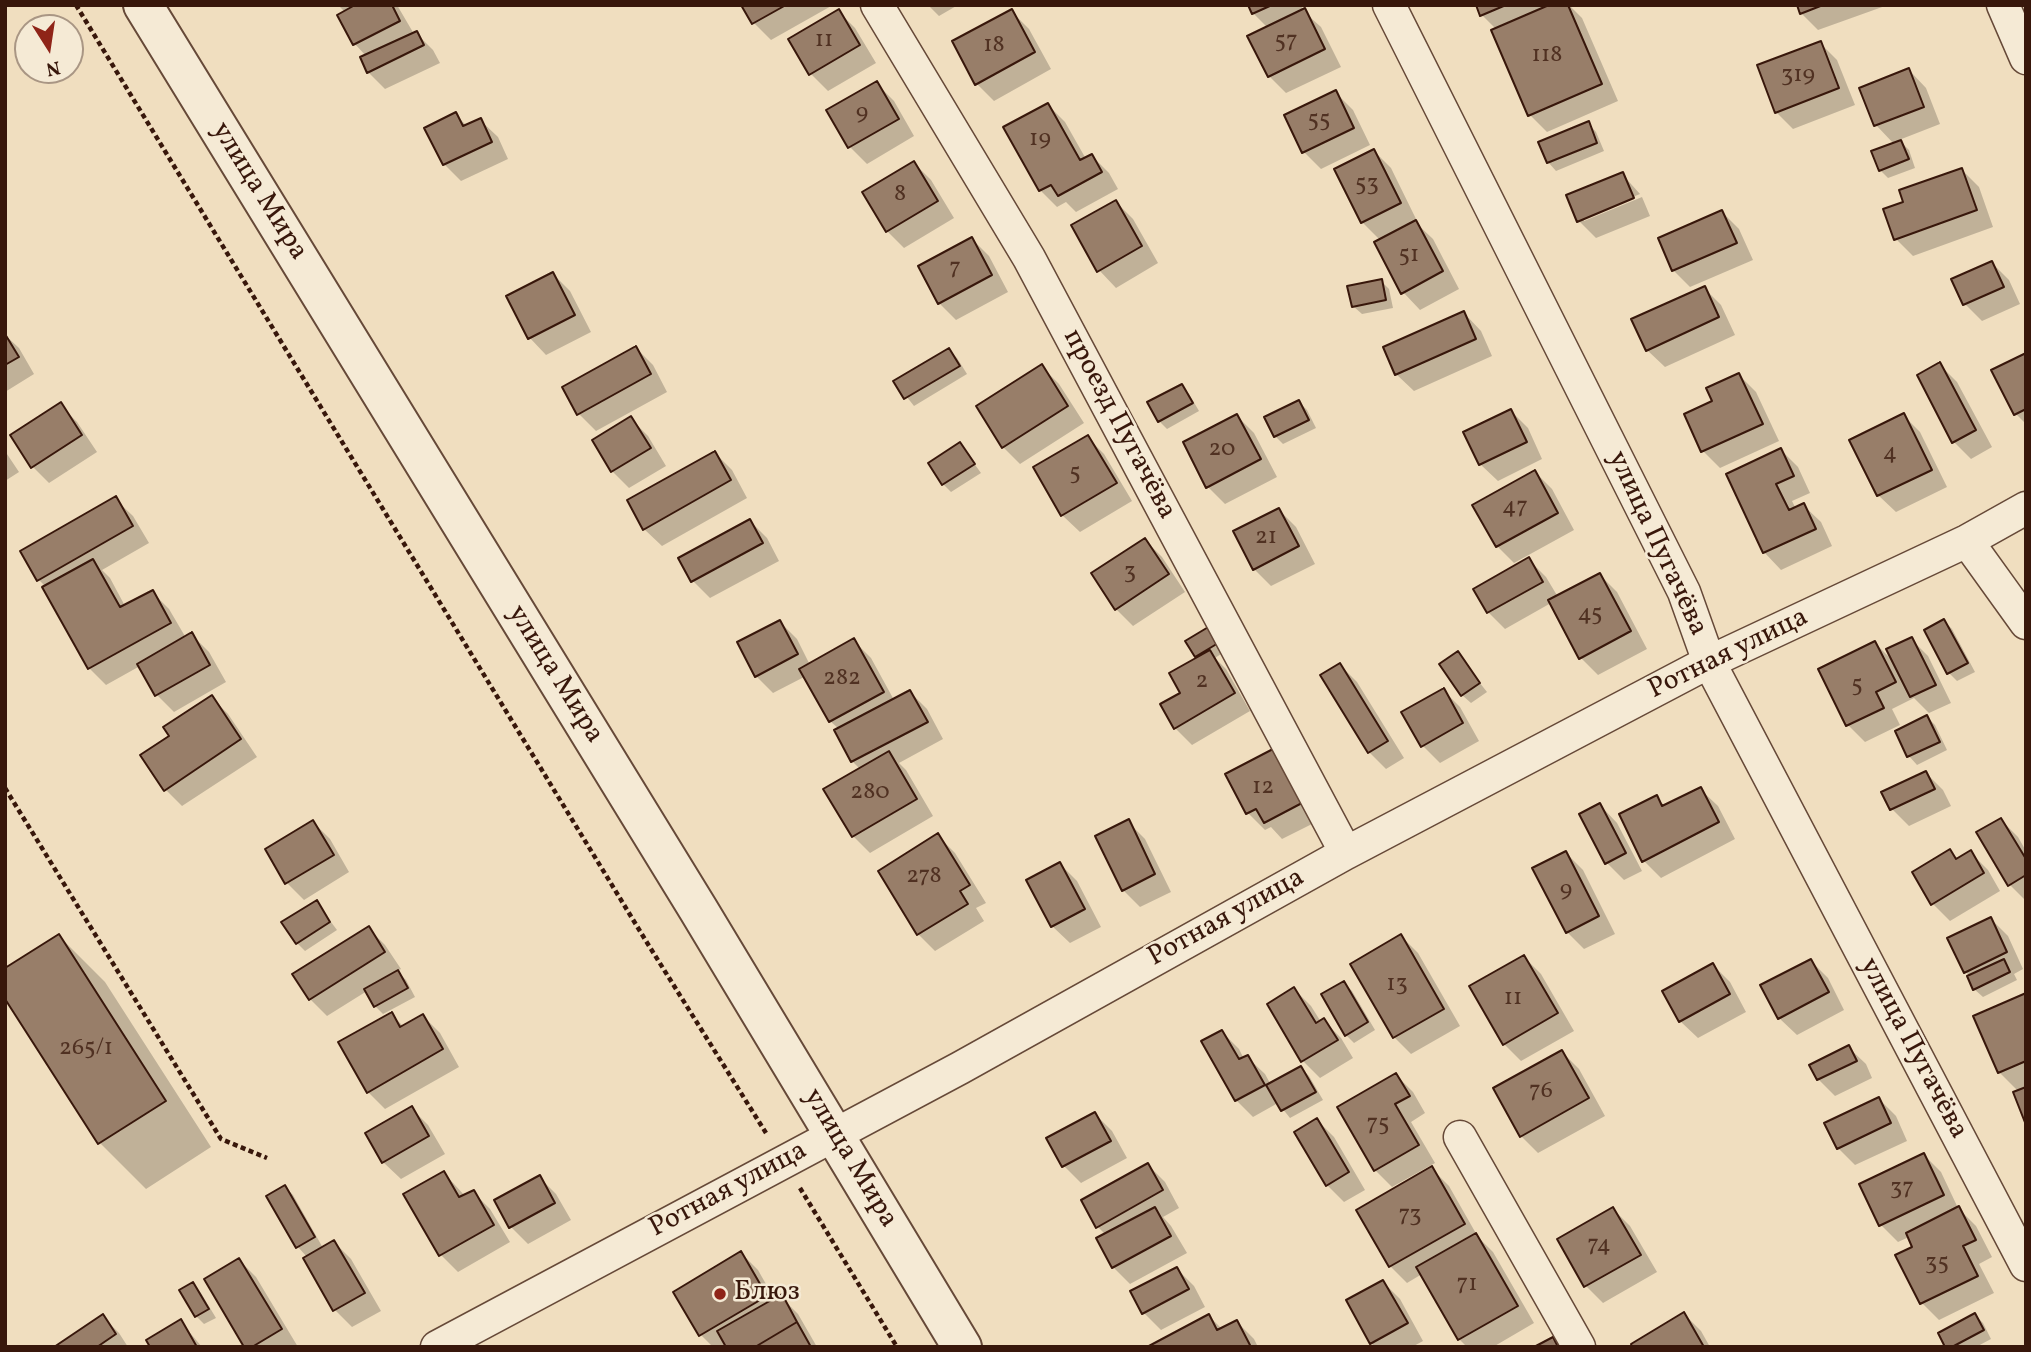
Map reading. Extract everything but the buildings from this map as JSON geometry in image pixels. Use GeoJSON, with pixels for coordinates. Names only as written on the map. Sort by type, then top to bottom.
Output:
{"type":"FeatureCollection","features":[{"type":"Feature","properties":{"kind":"street","name":"улица Мира"},"geometry":{"type":"LineString","coordinates":[[143,5],[698,909],[962,1347]]}},
{"type":"Feature","properties":{"kind":"street","name":"проезд Пугачёва"},"geometry":{"type":"LineString","coordinates":[[877,5],[1029,258],[1346,853]]}},
{"type":"Feature","properties":{"kind":"street","name":"улица Пугачёва"},"geometry":{"type":"LineString","coordinates":[[1389,5],[1684,592],[1709,662],[2026,1265]]}},
{"type":"Feature","properties":{"kind":"street"},"geometry":{"type":"LineString","coordinates":[[2005,6],[2026,58]]}},
{"type":"Feature","properties":{"kind":"street","name":"Ротная улица"},"geometry":{"type":"LineString","coordinates":[[437,1347],[960,1068],[1346,853],[1709,662],[1967,541],[2026,508]]}},
{"type":"Feature","properties":{"kind":"street"},"geometry":{"type":"LineString","coordinates":[[1967,541],[2026,623]]}},
{"type":"Feature","properties":{"kind":"street"},"geometry":{"type":"LineString","coordinates":[[1460,1137],[1579,1347]]}},
{"type":"Feature","properties":{"kind":"path"},"geometry":{"type":"LineString","coordinates":[[76,5],[631,918],[897,1347]]}},
{"type":"Feature","properties":{"kind":"path"},"geometry":{"type":"LineString","coordinates":[[5,788],[221,1139],[267,1158]]}},
{"type":"Feature","properties":{"kind":"place","name":"Блюз"},"geometry":{"type":"Point","coordinates":[720,1294]}}]}
